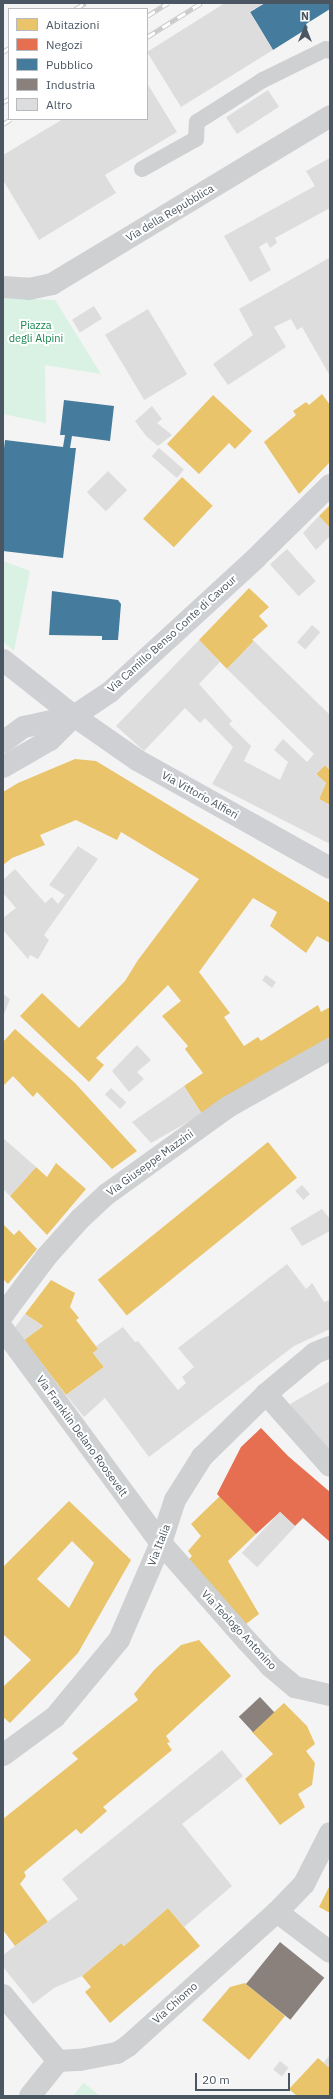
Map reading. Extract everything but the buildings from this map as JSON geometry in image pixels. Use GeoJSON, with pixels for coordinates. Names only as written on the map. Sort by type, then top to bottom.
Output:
{"type":"FeatureCollection","features":[{"type":"Feature","properties":{"kind":"street","name":"Via della Repubblica"},"geometry":{"type":"LineString","coordinates":[[3,287],[29,289],[52,284],[330,116]]}},
{"type":"Feature","properties":{"kind":"street","name":"Via Camillo Benso Conte di Cavour"},"geometry":{"type":"LineString","coordinates":[[3,767],[50,740],[74,716],[110,692],[256,558],[330,485]]}},
{"type":"Feature","properties":{"kind":"street","name":"Via Vittorio Alfieri"},"geometry":{"type":"LineString","coordinates":[[3,660],[74,716],[137,760],[330,868]]}},
{"type":"Feature","properties":{"kind":"street"},"geometry":{"type":"LineString","coordinates":[[3,742],[24,727],[74,716]]}},
{"type":"Feature","properties":{"kind":"street","name":"Via Giuseppe Mazzini"},"geometry":{"type":"LineString","coordinates":[[3,1315],[46,1257],[80,1219],[107,1194],[228,1107],[330,1049]]}},
{"type":"Feature","properties":{"kind":"street","name":"Via Franklin Delano Roosevelt"},"geometry":{"type":"LineString","coordinates":[[3,1329],[161,1543]]}},
{"type":"Feature","properties":{"kind":"street","name":"Via Italia"},"geometry":{"type":"LineString","coordinates":[[3,1755],[55,1717],[119,1640],[161,1543],[175,1500],[202,1457],[266,1394],[315,1353],[330,1347]]}},
{"type":"Feature","properties":{"kind":"street"},"geometry":{"type":"LineString","coordinates":[[266,1394],[330,1466]]}},
{"type":"Feature","properties":{"kind":"street","name":"Via Teologo Antonino"},"geometry":{"type":"LineString","coordinates":[[161,1543],[270,1666],[295,1687],[330,1695]]}},
{"type":"Feature","properties":{"kind":"street","name":"Via Chiomo"},"geometry":{"type":"LineString","coordinates":[[58,2061],[80,2060],[117,2053],[128,2046],[277,1912],[304,1884],[330,1833]]}},
{"type":"Feature","properties":{"kind":"street"},"geometry":{"type":"LineString","coordinates":[[277,1912],[330,1952]]}},
{"type":"Feature","properties":{"kind":"street"},"geometry":{"type":"LineString","coordinates":[[3,1995],[58,2061],[30,2096]]}},
{"type":"Feature","properties":{"kind":"lane"},"geometry":{"type":"LineString","coordinates":[[142,169],[196,139],[197,122],[250,89],[326,48],[330,51]]}},
{"type":"Feature","properties":{"kind":"green space","name":"Piazza degli Alpini"},"geometry":{"type":"Polygon","coordinates":[[[3,298],[55,300],[101,374],[45,365],[46,423],[3,414],[3,298]]]}},
{"type":"Feature","properties":{"kind":"green space"},"geometry":{"type":"Polygon","coordinates":[[[3,561],[30,571],[14,651],[3,642],[3,561]]]}},
{"type":"Feature","properties":{"kind":"green space"},"geometry":{"type":"Polygon","coordinates":[[[84,2083],[100,2096],[73,2096],[84,2083]]]}},
{"type":"Feature","properties":{"kind":"railway"},"geometry":{"type":"LineString","coordinates":[[77,8],[85,3]]}},
{"type":"Feature","properties":{"kind":"railway"},"geometry":{"type":"LineString","coordinates":[[148,15],[168,3]]}},
{"type":"Feature","properties":{"kind":"railway"},"geometry":{"type":"LineString","coordinates":[[148,36],[201,3]]}},
{"type":"Feature","properties":{"kind":"railway"},"geometry":{"type":"LineString","coordinates":[[3,52],[8,49]]}},
{"type":"Feature","properties":{"kind":"railway"},"geometry":{"type":"LineString","coordinates":[[3,102],[8,100]]}},
{"type":"Feature","properties":{"kind":"railway"},"geometry":{"type":"LineString","coordinates":[[3,124],[9,120]]}}]}
